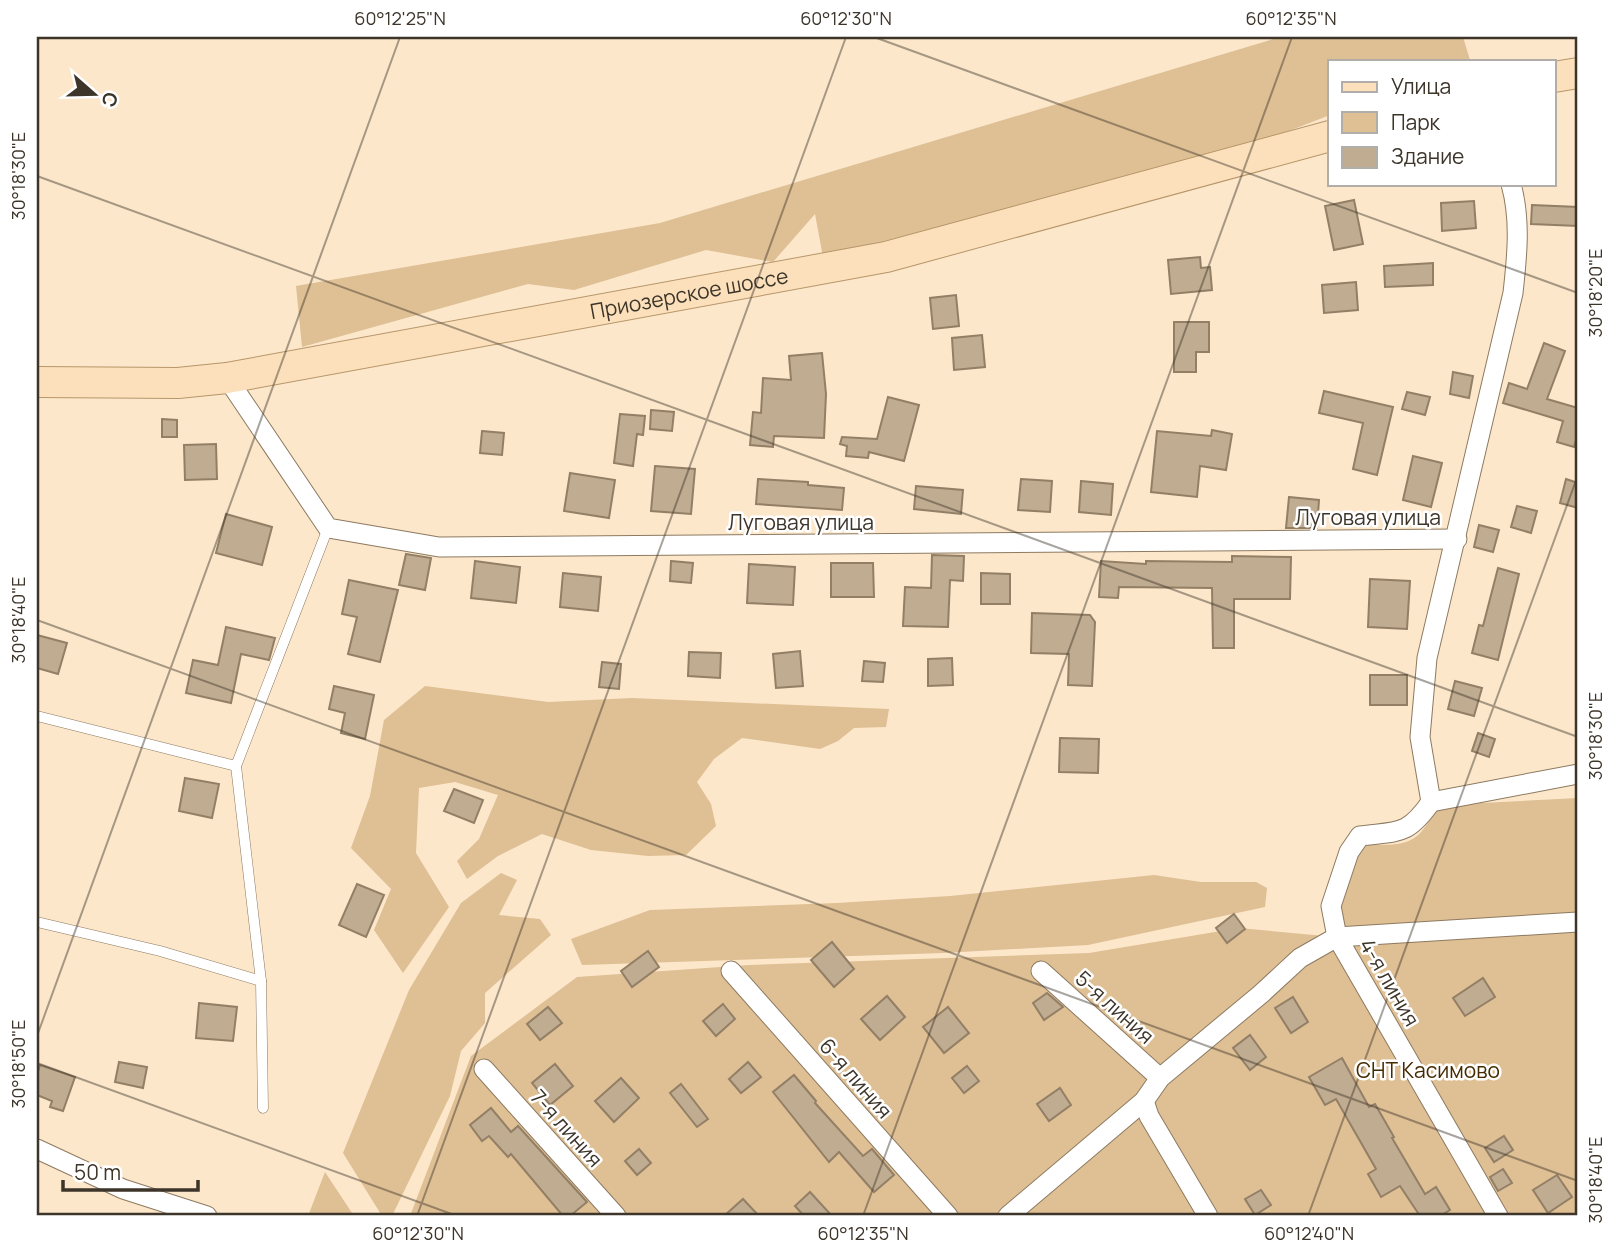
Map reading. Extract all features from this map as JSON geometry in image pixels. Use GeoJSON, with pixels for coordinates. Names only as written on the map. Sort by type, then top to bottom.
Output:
{"type":"FeatureCollection","features":[{"type":"Feature","properties":{"kind":"main road"},"geometry":{"type":"LineString","coordinates":[[1556,77],[1578,73]]}},
{"type":"Feature","properties":{"kind":"main road","name":"Приозерское шоссе"},"geometry":{"type":"LineString","coordinates":[[37,382],[178,383],[226,378],[886,257],[1328,137]]}},
{"type":"Feature","properties":{"kind":"street","name":"Луговая улица"},"geometry":{"type":"LineString","coordinates":[[1431,802],[1420,737],[1427,658],[1457,540],[1513,293],[1517,255],[1516,203],[1512,186]]}},
{"type":"Feature","properties":{"kind":"street"},"geometry":{"type":"LineString","coordinates":[[226,378],[328,528]]}},
{"type":"Feature","properties":{"kind":"street","name":"Луговая улица"},"geometry":{"type":"LineString","coordinates":[[328,528],[439,547],[1457,540]]}},
{"type":"Feature","properties":{"kind":"street"},"geometry":{"type":"LineString","coordinates":[[1431,802],[1578,774]]}},
{"type":"Feature","properties":{"kind":"street","name":"4-я линия"},"geometry":{"type":"LineString","coordinates":[[1431,802],[1416,822],[1401,831],[1360,836],[1349,852],[1331,906],[1337,937],[1498,1216]]}},
{"type":"Feature","properties":{"kind":"street"},"geometry":{"type":"LineString","coordinates":[[1008,1216],[1144,1101],[1160,1078],[1300,958],[1337,937],[1578,922]]}},
{"type":"Feature","properties":{"kind":"street","name":"6-я линия"},"geometry":{"type":"LineString","coordinates":[[730,971],[948,1216]]}},
{"type":"Feature","properties":{"kind":"street","name":"5-я линия"},"geometry":{"type":"LineString","coordinates":[[1041,971],[1160,1078]]}},
{"type":"Feature","properties":{"kind":"street","name":"7-я линия"},"geometry":{"type":"LineString","coordinates":[[484,1069],[616,1216]]}},
{"type":"Feature","properties":{"kind":"street"},"geometry":{"type":"LineString","coordinates":[[1144,1101],[1149,1116],[1208,1216]]}},
{"type":"Feature","properties":{"kind":"street"},"geometry":{"type":"LineString","coordinates":[[37,1149],[123,1189],[207,1216]]}},
{"type":"Feature","properties":{"kind":"lane"},"geometry":{"type":"LineString","coordinates":[[263,1108],[261,981],[236,766],[328,528]]}},
{"type":"Feature","properties":{"kind":"lane"},"geometry":{"type":"LineString","coordinates":[[37,716],[236,766]]}},
{"type":"Feature","properties":{"kind":"lane"},"geometry":{"type":"LineString","coordinates":[[37,922],[160,951],[261,981]]}},
{"type":"Feature","properties":{"kind":"green space"},"geometry":{"type":"Polygon","coordinates":[[[1280,37],[1463,37],[1470,60],[1328,60],[1328,116],[1260,142],[823,257],[815,214],[773,262],[706,250],[574,290],[528,284],[302,347],[296,286],[660,223],[1280,37]]]}},
{"type":"Feature","properties":{"kind":"green space"},"geometry":{"type":"Polygon","coordinates":[[[425,686],[548,702],[632,698],[889,709],[886,727],[854,728],[838,741],[820,749],[742,738],[714,759],[697,782],[711,804],[716,826],[686,855],[648,856],[591,850],[542,834],[498,856],[467,879],[457,861],[479,839],[498,795],[455,782],[419,788],[416,853],[449,907],[403,973],[374,930],[391,889],[351,848],[370,796],[384,720],[425,686]]]}},
{"type":"Feature","properties":{"kind":"green space","name":"СНТ Касимово"},"geometry":{"type":"Polygon","coordinates":[[[1578,798],[1578,1216],[410,1216],[471,1056],[577,977],[749,965],[1089,953],[1239,928],[1325,936],[1338,906],[1353,856],[1365,844],[1396,844],[1410,840],[1422,831],[1444,805],[1578,798]]]}},
{"type":"Feature","properties":{"kind":"green space"},"geometry":{"type":"Polygon","coordinates":[[[501,873],[517,880],[499,915],[540,919],[551,935],[485,993],[485,1023],[461,1051],[450,1096],[392,1216],[382,1216],[343,1153],[409,990],[461,903],[501,873]]]}},
{"type":"Feature","properties":{"kind":"green space"},"geometry":{"type":"Polygon","coordinates":[[[1154,875],[1201,882],[1256,882],[1267,888],[1265,907],[1088,945],[943,953],[582,965],[571,939],[650,910],[950,896],[1154,875]]]}},
{"type":"Feature","properties":{"kind":"green space"},"geometry":{"type":"Polygon","coordinates":[[[325,1172],[354,1216],[308,1216],[325,1172]]]}},
{"type":"Feature","properties":{"kind":"building"},"geometry":{"type":"Polygon","coordinates":[[[1354,200],[1363,244],[1334,250],[1325,206],[1354,200]]]}},
{"type":"Feature","properties":{"kind":"building"},"geometry":{"type":"Polygon","coordinates":[[[1474,201],[1476,228],[1442,231],[1441,203],[1474,201]]]}},
{"type":"Feature","properties":{"kind":"building"},"geometry":{"type":"Polygon","coordinates":[[[1532,205],[1578,207],[1578,226],[1531,224],[1532,205]]]}},
{"type":"Feature","properties":{"kind":"building"},"geometry":{"type":"Polygon","coordinates":[[[1200,257],[1201,268],[1210,267],[1212,290],[1171,294],[1168,260],[1200,257]]]}},
{"type":"Feature","properties":{"kind":"building"},"geometry":{"type":"Polygon","coordinates":[[[1433,263],[1433,285],[1385,287],[1384,266],[1433,263]]]}},
{"type":"Feature","properties":{"kind":"building"},"geometry":{"type":"Polygon","coordinates":[[[1356,282],[1358,310],[1324,313],[1322,285],[1356,282]]]}},
{"type":"Feature","properties":{"kind":"building"},"geometry":{"type":"Polygon","coordinates":[[[956,295],[959,326],[933,329],[930,298],[956,295]]]}},
{"type":"Feature","properties":{"kind":"building"},"geometry":{"type":"Polygon","coordinates":[[[1174,322],[1209,322],[1209,352],[1196,352],[1196,372],[1174,372],[1174,322]]]}},
{"type":"Feature","properties":{"kind":"building"},"geometry":{"type":"Polygon","coordinates":[[[982,335],[985,367],[954,370],[952,338],[982,335]]]}},
{"type":"Feature","properties":{"kind":"building"},"geometry":{"type":"Polygon","coordinates":[[[1544,343],[1565,351],[1547,399],[1578,408],[1578,432],[1574,447],[1557,442],[1563,421],[1503,403],[1509,383],[1527,389],[1544,343]]]}},
{"type":"Feature","properties":{"kind":"building"},"geometry":{"type":"Polygon","coordinates":[[[822,353],[826,394],[824,438],[774,436],[773,447],[750,445],[753,412],[761,413],[763,378],[791,380],[789,356],[822,353]]]}},
{"type":"Feature","properties":{"kind":"building"},"geometry":{"type":"Polygon","coordinates":[[[1453,372],[1473,376],[1469,398],[1450,394],[1453,372]]]}},
{"type":"Feature","properties":{"kind":"building"},"geometry":{"type":"Polygon","coordinates":[[[1324,391],[1393,407],[1377,475],[1353,469],[1363,423],[1319,413],[1324,391]]]}},
{"type":"Feature","properties":{"kind":"building"},"geometry":{"type":"Polygon","coordinates":[[[1407,392],[1430,397],[1425,415],[1402,409],[1407,392]]]}},
{"type":"Feature","properties":{"kind":"building"},"geometry":{"type":"Polygon","coordinates":[[[888,397],[919,405],[904,461],[869,452],[868,458],[846,456],[847,446],[840,444],[842,437],[877,439],[888,397]]]}},
{"type":"Feature","properties":{"kind":"building"},"geometry":{"type":"Polygon","coordinates":[[[651,410],[674,412],[672,431],[650,429],[651,410]]]}},
{"type":"Feature","properties":{"kind":"building"},"geometry":{"type":"Polygon","coordinates":[[[620,414],[645,416],[643,435],[637,434],[633,466],[614,463],[620,414]]]}},
{"type":"Feature","properties":{"kind":"building"},"geometry":{"type":"Polygon","coordinates":[[[162,419],[177,420],[177,437],[162,437],[162,419]]]}},
{"type":"Feature","properties":{"kind":"building"},"geometry":{"type":"Polygon","coordinates":[[[1212,430],[1232,434],[1226,470],[1200,466],[1197,497],[1151,492],[1157,431],[1211,436],[1212,430]]]}},
{"type":"Feature","properties":{"kind":"building"},"geometry":{"type":"Polygon","coordinates":[[[482,431],[504,433],[502,455],[480,453],[482,431]]]}},
{"type":"Feature","properties":{"kind":"building"},"geometry":{"type":"Polygon","coordinates":[[[216,444],[217,479],[185,480],[184,445],[216,444]]]}},
{"type":"Feature","properties":{"kind":"building"},"geometry":{"type":"Polygon","coordinates":[[[1413,456],[1442,463],[1431,507],[1403,500],[1413,456]]]}},
{"type":"Feature","properties":{"kind":"building"},"geometry":{"type":"Polygon","coordinates":[[[655,466],[695,469],[691,514],[651,511],[655,466]]]}},
{"type":"Feature","properties":{"kind":"building"},"geometry":{"type":"Polygon","coordinates":[[[570,473],[615,480],[609,518],[564,511],[570,473]]]}},
{"type":"Feature","properties":{"kind":"building"},"geometry":{"type":"Polygon","coordinates":[[[758,479],[808,482],[808,485],[844,488],[842,510],[756,504],[758,479]]]}},
{"type":"Feature","properties":{"kind":"building"},"geometry":{"type":"Polygon","coordinates":[[[1021,479],[1052,481],[1050,512],[1018,510],[1021,479]]]}},
{"type":"Feature","properties":{"kind":"building"},"geometry":{"type":"Polygon","coordinates":[[[1566,479],[1578,483],[1578,508],[1560,503],[1566,479]]]}},
{"type":"Feature","properties":{"kind":"building"},"geometry":{"type":"Polygon","coordinates":[[[1081,481],[1113,484],[1111,515],[1079,512],[1081,481]]]}},
{"type":"Feature","properties":{"kind":"building"},"geometry":{"type":"Polygon","coordinates":[[[916,486],[963,490],[961,514],[914,509],[916,486]]]}},
{"type":"Feature","properties":{"kind":"building"},"geometry":{"type":"Polygon","coordinates":[[[1289,497],[1319,500],[1317,528],[1286,528],[1289,497]]]}},
{"type":"Feature","properties":{"kind":"building"},"geometry":{"type":"Polygon","coordinates":[[[1517,506],[1537,511],[1531,533],[1511,527],[1517,506]]]}},
{"type":"Feature","properties":{"kind":"building"},"geometry":{"type":"Polygon","coordinates":[[[226,514],[272,527],[262,565],[216,553],[226,514]]]}},
{"type":"Feature","properties":{"kind":"building"},"geometry":{"type":"Polygon","coordinates":[[[1479,525],[1499,530],[1493,552],[1474,547],[1479,525]]]}},
{"type":"Feature","properties":{"kind":"building"},"geometry":{"type":"Polygon","coordinates":[[[406,554],[431,558],[425,590],[399,585],[406,554]]]}},
{"type":"Feature","properties":{"kind":"building"},"geometry":{"type":"Polygon","coordinates":[[[932,555],[964,556],[963,581],[950,580],[948,627],[903,626],[905,587],[931,588],[932,555]]]}},
{"type":"Feature","properties":{"kind":"building"},"geometry":{"type":"Polygon","coordinates":[[[1232,556],[1291,557],[1290,599],[1234,599],[1234,648],[1213,648],[1212,588],[1119,587],[1118,598],[1099,597],[1101,561],[1146,564],[1146,561],[1232,562],[1232,556]]]}},
{"type":"Feature","properties":{"kind":"building"},"geometry":{"type":"Polygon","coordinates":[[[475,561],[520,567],[516,603],[471,598],[475,561]]]}},
{"type":"Feature","properties":{"kind":"building"},"geometry":{"type":"Polygon","coordinates":[[[671,561],[693,563],[691,583],[670,581],[671,561]]]}},
{"type":"Feature","properties":{"kind":"building"},"geometry":{"type":"Polygon","coordinates":[[[831,563],[873,563],[874,597],[831,597],[831,563]]]}},
{"type":"Feature","properties":{"kind":"building"},"geometry":{"type":"Polygon","coordinates":[[[749,564],[795,567],[793,605],[747,603],[749,564]]]}},
{"type":"Feature","properties":{"kind":"building"},"geometry":{"type":"Polygon","coordinates":[[[1498,568],[1519,574],[1498,660],[1472,653],[1479,625],[1483,626],[1498,568]]]}},
{"type":"Feature","properties":{"kind":"building"},"geometry":{"type":"Polygon","coordinates":[[[563,573],[601,577],[598,611],[560,607],[563,573]]]}},
{"type":"Feature","properties":{"kind":"building"},"geometry":{"type":"Polygon","coordinates":[[[981,573],[1010,574],[1010,604],[981,604],[981,573]]]}},
{"type":"Feature","properties":{"kind":"building"},"geometry":{"type":"Polygon","coordinates":[[[1370,579],[1410,581],[1407,629],[1368,627],[1370,579]]]}},
{"type":"Feature","properties":{"kind":"building"},"geometry":{"type":"Polygon","coordinates":[[[349,580],[398,590],[380,662],[348,654],[357,617],[342,614],[349,580]]]}},
{"type":"Feature","properties":{"kind":"building"},"geometry":{"type":"Polygon","coordinates":[[[1032,613],[1090,615],[1095,622],[1092,686],[1068,685],[1069,654],[1031,653],[1032,613]]]}},
{"type":"Feature","properties":{"kind":"building"},"geometry":{"type":"Polygon","coordinates":[[[226,627],[275,638],[269,660],[241,654],[231,703],[186,693],[193,660],[218,665],[226,627]]]}},
{"type":"Feature","properties":{"kind":"building"},"geometry":{"type":"Polygon","coordinates":[[[37,635],[67,643],[58,674],[37,668],[37,635]]]}},
{"type":"Feature","properties":{"kind":"building"},"geometry":{"type":"Polygon","coordinates":[[[800,651],[803,686],[776,688],[773,654],[800,651]]]}},
{"type":"Feature","properties":{"kind":"building"},"geometry":{"type":"Polygon","coordinates":[[[689,652],[721,653],[720,678],[688,676],[689,652]]]}},
{"type":"Feature","properties":{"kind":"building"},"geometry":{"type":"Polygon","coordinates":[[[952,658],[953,685],[928,686],[928,659],[952,658]]]}},
{"type":"Feature","properties":{"kind":"building"},"geometry":{"type":"Polygon","coordinates":[[[864,661],[885,663],[883,682],[862,681],[864,661]]]}},
{"type":"Feature","properties":{"kind":"building"},"geometry":{"type":"Polygon","coordinates":[[[602,662],[621,664],[619,689],[599,687],[602,662]]]}},
{"type":"Feature","properties":{"kind":"building"},"geometry":{"type":"Polygon","coordinates":[[[1370,675],[1407,675],[1407,705],[1370,705],[1370,675]]]}},
{"type":"Feature","properties":{"kind":"building"},"geometry":{"type":"Polygon","coordinates":[[[1455,681],[1482,688],[1474,716],[1448,709],[1455,681]]]}},
{"type":"Feature","properties":{"kind":"building"},"geometry":{"type":"Polygon","coordinates":[[[334,686],[374,695],[365,739],[341,733],[345,713],[329,709],[334,686]]]}},
{"type":"Feature","properties":{"kind":"building"},"geometry":{"type":"Polygon","coordinates":[[[1478,733],[1495,739],[1489,757],[1472,751],[1478,733]]]}},
{"type":"Feature","properties":{"kind":"building"},"geometry":{"type":"Polygon","coordinates":[[[1060,738],[1099,739],[1098,773],[1059,772],[1060,738]]]}},
{"type":"Feature","properties":{"kind":"building"},"geometry":{"type":"Polygon","coordinates":[[[185,778],[219,784],[212,818],[179,811],[185,778]]]}},
{"type":"Feature","properties":{"kind":"building"},"geometry":{"type":"Polygon","coordinates":[[[454,789],[483,800],[474,823],[444,811],[454,789]]]}},
{"type":"Feature","properties":{"kind":"building"},"geometry":{"type":"Polygon","coordinates":[[[357,884],[384,895],[366,937],[339,925],[357,884]]]}},
{"type":"Feature","properties":{"kind":"building"},"geometry":{"type":"Polygon","coordinates":[[[1234,914],[1245,929],[1227,943],[1216,928],[1234,914]]]}},
{"type":"Feature","properties":{"kind":"building"},"geometry":{"type":"Polygon","coordinates":[[[832,942],[854,969],[834,987],[811,960],[832,942]]]}},
{"type":"Feature","properties":{"kind":"building"},"geometry":{"type":"Polygon","coordinates":[[[648,951],[659,967],[632,987],[621,971],[648,951]]]}},
{"type":"Feature","properties":{"kind":"building"},"geometry":{"type":"Polygon","coordinates":[[[1483,978],[1495,997],[1465,1016],[1453,998],[1483,978]]]}},
{"type":"Feature","properties":{"kind":"building"},"geometry":{"type":"Polygon","coordinates":[[[1047,993],[1063,1007],[1044,1020],[1033,1003],[1047,993]]]}},
{"type":"Feature","properties":{"kind":"building"},"geometry":{"type":"Polygon","coordinates":[[[887,996],[905,1017],[880,1040],[861,1019],[887,996]]]}},
{"type":"Feature","properties":{"kind":"building"},"geometry":{"type":"Polygon","coordinates":[[[1293,997],[1308,1022],[1291,1033],[1275,1008],[1293,997]]]}},
{"type":"Feature","properties":{"kind":"building"},"geometry":{"type":"Polygon","coordinates":[[[199,1003],[237,1007],[233,1041],[196,1038],[199,1003]]]}},
{"type":"Feature","properties":{"kind":"building"},"geometry":{"type":"Polygon","coordinates":[[[723,1004],[735,1019],[716,1036],[703,1021],[723,1004]]]}},
{"type":"Feature","properties":{"kind":"building"},"geometry":{"type":"Polygon","coordinates":[[[548,1007],[562,1023],[540,1040],[527,1024],[548,1007]]]}},
{"type":"Feature","properties":{"kind":"building"},"geometry":{"type":"Polygon","coordinates":[[[948,1007],[969,1033],[944,1053],[923,1027],[948,1007]]]}},
{"type":"Feature","properties":{"kind":"building"},"geometry":{"type":"Polygon","coordinates":[[[1250,1035],[1266,1057],[1250,1070],[1233,1048],[1250,1035]]]}},
{"type":"Feature","properties":{"kind":"building"},"geometry":{"type":"Polygon","coordinates":[[[1342,1058],[1369,1107],[1375,1104],[1425,1194],[1436,1187],[1450,1210],[1440,1216],[1420,1216],[1400,1186],[1381,1197],[1368,1174],[1376,1169],[1336,1099],[1325,1105],[1309,1077],[1342,1058]]]}},
{"type":"Feature","properties":{"kind":"building"},"geometry":{"type":"Polygon","coordinates":[[[119,1062],[147,1067],[143,1088],[115,1082],[119,1062]]]}},
{"type":"Feature","properties":{"kind":"building"},"geometry":{"type":"Polygon","coordinates":[[[748,1062],[761,1077],[741,1093],[729,1079],[748,1062]]]}},
{"type":"Feature","properties":{"kind":"building"},"geometry":{"type":"Polygon","coordinates":[[[555,1064],[573,1086],[550,1105],[532,1083],[555,1064]]]}},
{"type":"Feature","properties":{"kind":"building"},"geometry":{"type":"Polygon","coordinates":[[[40,1065],[75,1077],[63,1111],[50,1107],[52,1101],[37,1095],[40,1065]]]}},
{"type":"Feature","properties":{"kind":"building"},"geometry":{"type":"Polygon","coordinates":[[[967,1066],[979,1081],[964,1093],[952,1078],[967,1066]]]}},
{"type":"Feature","properties":{"kind":"building"},"geometry":{"type":"Polygon","coordinates":[[[794,1075],[815,1103],[863,1156],[872,1149],[894,1175],[874,1192],[839,1152],[829,1162],[773,1092],[794,1075]]]}},
{"type":"Feature","properties":{"kind":"building"},"geometry":{"type":"Polygon","coordinates":[[[621,1078],[639,1098],[614,1122],[595,1101],[621,1078]]]}},
{"type":"Feature","properties":{"kind":"building"},"geometry":{"type":"Polygon","coordinates":[[[681,1084],[708,1119],[697,1127],[670,1093],[681,1084]]]}},
{"type":"Feature","properties":{"kind":"building"},"geometry":{"type":"Polygon","coordinates":[[[1060,1088],[1071,1105],[1049,1121],[1037,1104],[1060,1088]]]}},
{"type":"Feature","properties":{"kind":"building"},"geometry":{"type":"Polygon","coordinates":[[[491,1108],[511,1132],[518,1126],[587,1202],[570,1216],[563,1216],[511,1154],[508,1157],[489,1136],[482,1141],[470,1125],[491,1108]]]}},
{"type":"Feature","properties":{"kind":"building"},"geometry":{"type":"Polygon","coordinates":[[[1504,1136],[1513,1150],[1494,1162],[1485,1148],[1504,1136]]]}},
{"type":"Feature","properties":{"kind":"building"},"geometry":{"type":"Polygon","coordinates":[[[639,1149],[651,1163],[637,1175],[625,1161],[639,1149]]]}},
{"type":"Feature","properties":{"kind":"building"},"geometry":{"type":"Polygon","coordinates":[[[1503,1169],[1512,1183],[1498,1191],[1490,1177],[1503,1169]]]}},
{"type":"Feature","properties":{"kind":"building"},"geometry":{"type":"Polygon","coordinates":[[[1557,1175],[1572,1197],[1548,1213],[1533,1190],[1557,1175]]]}},
{"type":"Feature","properties":{"kind":"building"},"geometry":{"type":"Polygon","coordinates":[[[1261,1190],[1271,1205],[1255,1215],[1245,1199],[1261,1190]]]}},
{"type":"Feature","properties":{"kind":"building"},"geometry":{"type":"Polygon","coordinates":[[[810,1192],[832,1216],[804,1216],[795,1206],[810,1192]]]}},
{"type":"Feature","properties":{"kind":"building"},"geometry":{"type":"Polygon","coordinates":[[[743,1199],[759,1216],[724,1216],[743,1199]]]}}]}
